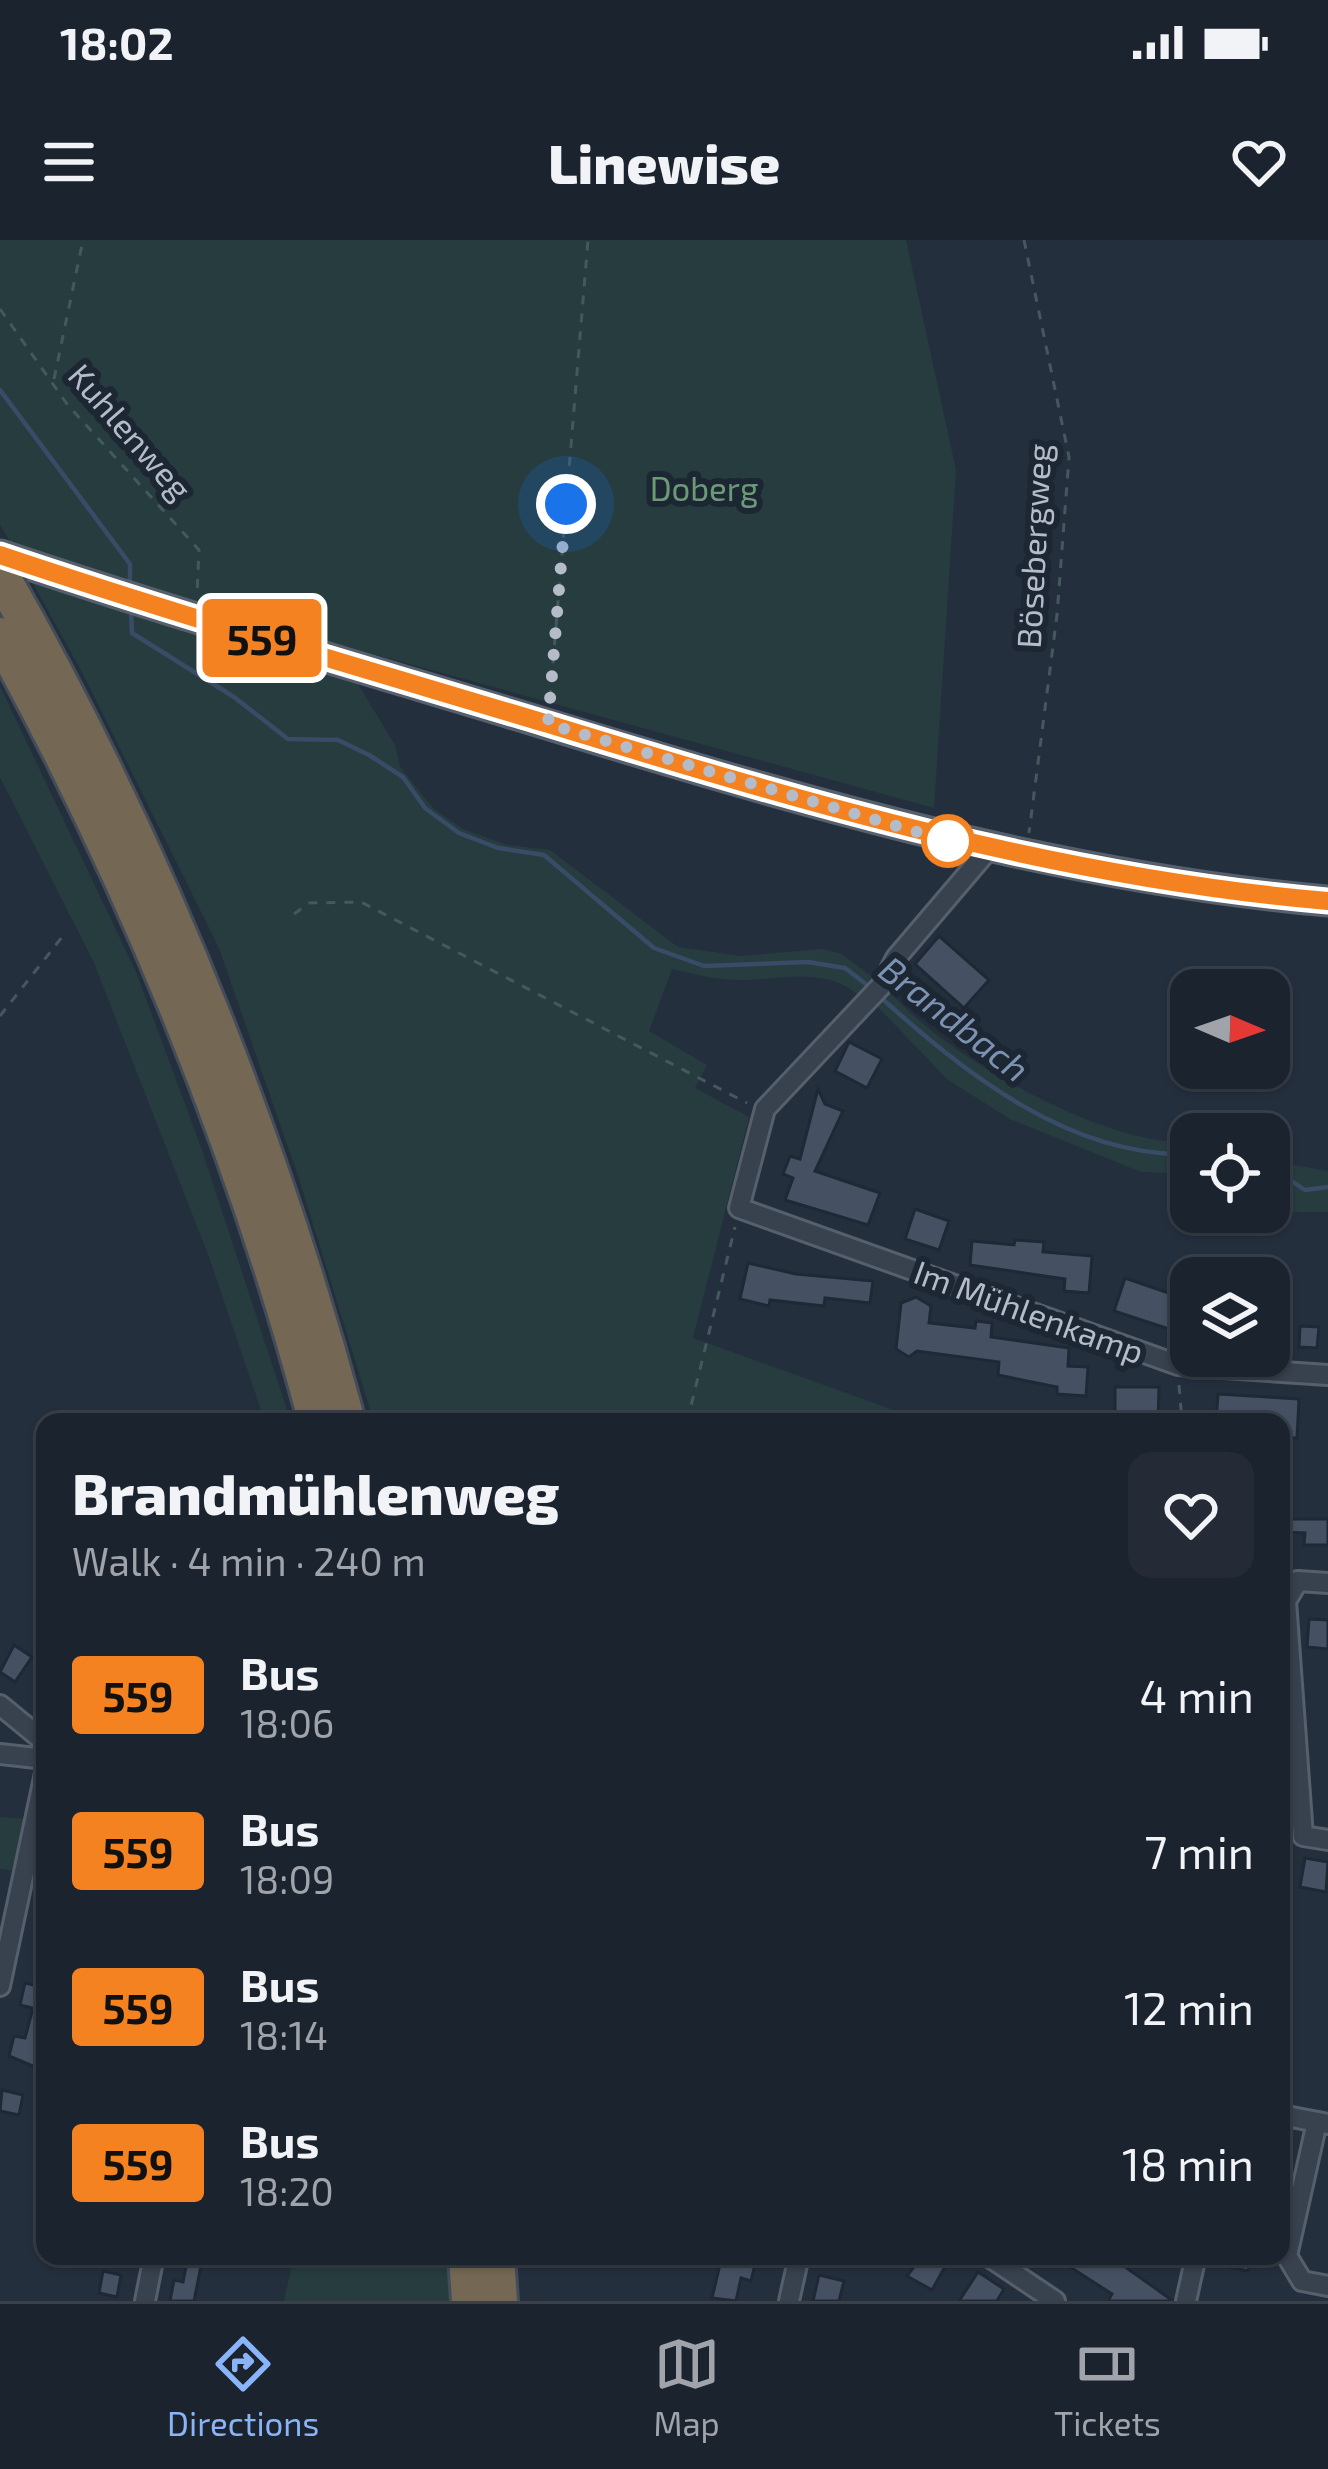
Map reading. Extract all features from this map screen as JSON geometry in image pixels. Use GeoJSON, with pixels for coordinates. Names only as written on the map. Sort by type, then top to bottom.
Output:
{"type":"FeatureCollection","features":[{"type":"Feature","properties":{"kind":"highway"},"geometry":{"type":"LineString","coordinates":[[0,574],[14,640],[159,962],[239,1173],[314,1413]]}},
{"type":"Feature","properties":{"kind":"highway"},"geometry":{"type":"LineString","coordinates":[[14,640],[118,798],[185,949],[262,1145],[344,1413]]}},
{"type":"Feature","properties":{"kind":"highway"},"geometry":{"type":"LineString","coordinates":[[468,2265],[470,2301]]}},
{"type":"Feature","properties":{"kind":"highway"},"geometry":{"type":"LineString","coordinates":[[497,2265],[499,2301]]}},
{"type":"Feature","properties":{"kind":"street"},"geometry":{"type":"LineString","coordinates":[[0,555],[768,792],[988,850],[1152,882],[1328,901]]}},
{"type":"Feature","properties":{"kind":"street"},"geometry":{"type":"LineString","coordinates":[[740,1208],[764,1114],[785,1082],[882,985],[896,958],[988,850]]}},
{"type":"Feature","properties":{"kind":"street","name":"Im Mühlenkamp"},"geometry":{"type":"LineString","coordinates":[[740,1208],[1170,1362]]}},
{"type":"Feature","properties":{"kind":"street","name":"Im Mühlenkamp"},"geometry":{"type":"LineString","coordinates":[[1290,1372],[1328,1375]]}},
{"type":"Feature","properties":{"kind":"street"},"geometry":{"type":"LineString","coordinates":[[1290,1594],[1298,1581],[1328,1582]]}},
{"type":"Feature","properties":{"kind":"street"},"geometry":{"type":"LineString","coordinates":[[1290,1656],[1303,1836],[1328,1840]]}},
{"type":"Feature","properties":{"kind":"street"},"geometry":{"type":"LineString","coordinates":[[0,1705],[36,1735]]}},
{"type":"Feature","properties":{"kind":"street"},"geometry":{"type":"LineString","coordinates":[[0,1754],[36,1759]]}},
{"type":"Feature","properties":{"kind":"street"},"geometry":{"type":"LineString","coordinates":[[0,1986],[36,1816]]}},
{"type":"Feature","properties":{"kind":"street"},"geometry":{"type":"LineString","coordinates":[[1290,2117],[1323,2123],[1290,2245]]}},
{"type":"Feature","properties":{"kind":"street"},"geometry":{"type":"LineString","coordinates":[[1290,2261],[1302,2281],[1328,2285]]}},
{"type":"Feature","properties":{"kind":"street"},"geometry":{"type":"LineString","coordinates":[[145,2301],[152,2265]]}},
{"type":"Feature","properties":{"kind":"street"},"geometry":{"type":"LineString","coordinates":[[788,2301],[797,2265]]}},
{"type":"Feature","properties":{"kind":"street"},"geometry":{"type":"LineString","coordinates":[[1000,2265],[1045,2298]]}},
{"type":"Feature","properties":{"kind":"street"},"geometry":{"type":"LineString","coordinates":[[1186,2301],[1194,2265]]}},
{"type":"Feature","properties":{"kind":"path"},"geometry":{"type":"LineString","coordinates":[[54,380],[83,240]]}},
{"type":"Feature","properties":{"kind":"path"},"geometry":{"type":"LineString","coordinates":[[548,724],[589,240]]}},
{"type":"Feature","properties":{"kind":"path","name":"Bösebergweg"},"geometry":{"type":"LineString","coordinates":[[1022,858],[1032,820],[1057,615],[1069,457],[1024,240]]}},
{"type":"Feature","properties":{"kind":"path","name":"Kuhlenweg"},"geometry":{"type":"LineString","coordinates":[[0,309],[67,404],[199,550],[197,594]]}},
{"type":"Feature","properties":{"kind":"path"},"geometry":{"type":"LineString","coordinates":[[294,914],[309,903],[361,902],[764,1114]]}},
{"type":"Feature","properties":{"kind":"path"},"geometry":{"type":"LineString","coordinates":[[0,1016],[66,932]]}},
{"type":"Feature","properties":{"kind":"path"},"geometry":{"type":"LineString","coordinates":[[689,1413],[740,1208]]}},
{"type":"Feature","properties":{"kind":"path"},"geometry":{"type":"LineString","coordinates":[[1179,1377],[1181,1413]]}},
{"type":"Feature","properties":{"kind":"green space","name":"Doberg"},"geometry":{"type":"Polygon","coordinates":[[[0,240],[906,240],[956,470],[934,808],[333,643],[395,745],[400,767],[433,808],[463,829],[507,845],[550,850],[678,947],[741,956],[822,949],[840,953],[871,976],[873,984],[861,997],[847,987],[817,978],[731,980],[672,969],[649,1031],[707,1065],[695,1088],[749,1117],[693,1338],[902,1413],[371,1413],[300,1182],[219,948],[83,674],[0,524],[0,240]]]}},
{"type":"Feature","properties":{"kind":"green space"},"geometry":{"type":"Polygon","coordinates":[[[0,686],[136,972],[201,1147],[288,1413],[262,1413],[209,1257],[94,963],[0,777],[0,686]]]}},
{"type":"Feature","properties":{"kind":"green space"},"geometry":{"type":"Polygon","coordinates":[[[890,992],[948,1043],[1029,1093],[1115,1130],[1170,1141],[1170,1173],[1141,1172],[1010,1119],[948,1080],[875,1004],[890,992]]]}},
{"type":"Feature","properties":{"kind":"green space"},"geometry":{"type":"Polygon","coordinates":[[[1290,1163],[1328,1171],[1328,1212],[1290,1212],[1290,1163]]]}},
{"type":"Feature","properties":{"kind":"green space"},"geometry":{"type":"Polygon","coordinates":[[[0,1817],[26,1819],[16,1871],[0,1869],[0,1817]]]}},
{"type":"Feature","properties":{"kind":"green space"},"geometry":{"type":"Polygon","coordinates":[[[292,2265],[447,2265],[450,2301],[284,2301],[292,2265]]]}},
{"type":"Feature","properties":{"kind":"building"},"geometry":{"type":"Polygon","coordinates":[[[939,936],[989,980],[964,1008],[915,964],[939,936]]]}},
{"type":"Feature","properties":{"kind":"building"},"geometry":{"type":"Polygon","coordinates":[[[849,1042],[882,1059],[867,1088],[835,1071],[849,1042]]]}},
{"type":"Feature","properties":{"kind":"building"},"geometry":{"type":"Polygon","coordinates":[[[818,1089],[825,1104],[843,1111],[815,1171],[880,1193],[868,1225],[785,1200],[793,1178],[783,1174],[790,1156],[800,1159],[818,1089]]]}},
{"type":"Feature","properties":{"kind":"building"},"geometry":{"type":"Polygon","coordinates":[[[915,1209],[949,1221],[939,1250],[905,1239],[915,1209]]]}},
{"type":"Feature","properties":{"kind":"building"},"geometry":{"type":"Polygon","coordinates":[[[1015,1240],[1044,1242],[1043,1252],[1092,1256],[1089,1293],[1064,1291],[1065,1279],[970,1265],[972,1241],[1014,1245],[1015,1240]]]}},
{"type":"Feature","properties":{"kind":"building"},"geometry":{"type":"Polygon","coordinates":[[[748,1263],[796,1274],[873,1281],[870,1303],[825,1298],[824,1306],[770,1300],[769,1306],[740,1299],[748,1263]]]}},
{"type":"Feature","properties":{"kind":"building"},"geometry":{"type":"Polygon","coordinates":[[[1125,1278],[1170,1293],[1170,1329],[1114,1311],[1125,1278]]]}},
{"type":"Feature","properties":{"kind":"building"},"geometry":{"type":"Polygon","coordinates":[[[916,1297],[931,1306],[929,1323],[975,1328],[976,1321],[992,1323],[991,1337],[1069,1348],[1068,1366],[1088,1367],[1086,1396],[1057,1394],[1057,1387],[998,1375],[999,1362],[917,1351],[909,1357],[896,1349],[901,1303],[916,1297]]]}},
{"type":"Feature","properties":{"kind":"building"},"geometry":{"type":"Polygon","coordinates":[[[1300,1326],[1319,1327],[1317,1348],[1299,1347],[1300,1326]]]}},
{"type":"Feature","properties":{"kind":"building"},"geometry":{"type":"Polygon","coordinates":[[[1115,1387],[1159,1387],[1158,1413],[1115,1413],[1115,1387]]]}},
{"type":"Feature","properties":{"kind":"building"},"geometry":{"type":"Polygon","coordinates":[[[1218,1394],[1299,1399],[1297,1438],[1290,1438],[1290,1413],[1217,1413],[1218,1394]]]}},
{"type":"Feature","properties":{"kind":"building"},"geometry":{"type":"Polygon","coordinates":[[[1290,1519],[1328,1519],[1328,1545],[1304,1545],[1305,1533],[1290,1532],[1290,1519]]]}},
{"type":"Feature","properties":{"kind":"building"},"geometry":{"type":"Polygon","coordinates":[[[1309,1619],[1328,1620],[1328,1649],[1307,1647],[1309,1619]]]}},
{"type":"Feature","properties":{"kind":"building"},"geometry":{"type":"Polygon","coordinates":[[[14,1645],[32,1657],[15,1682],[0,1672],[14,1645]]]}},
{"type":"Feature","properties":{"kind":"building"},"geometry":{"type":"Polygon","coordinates":[[[1305,1858],[1328,1862],[1326,1892],[1300,1887],[1305,1858]]]}},
{"type":"Feature","properties":{"kind":"building"},"geometry":{"type":"Polygon","coordinates":[[[25,1983],[36,1986],[35,2067],[9,2056],[14,2036],[25,2038],[33,2008],[20,2005],[25,1983]]]}},
{"type":"Feature","properties":{"kind":"building"},"geometry":{"type":"Polygon","coordinates":[[[2,2090],[23,2095],[19,2115],[0,2111],[2,2090]]]}},
{"type":"Feature","properties":{"kind":"building"},"geometry":{"type":"Polygon","coordinates":[[[186,2265],[201,2265],[194,2301],[170,2301],[174,2280],[183,2282],[186,2265]]]}},
{"type":"Feature","properties":{"kind":"building"},"geometry":{"type":"Polygon","coordinates":[[[720,2265],[755,2265],[751,2281],[741,2278],[736,2301],[712,2298],[720,2265]]]}},
{"type":"Feature","properties":{"kind":"building"},"geometry":{"type":"Polygon","coordinates":[[[915,2265],[946,2265],[932,2290],[907,2276],[915,2265]]]}},
{"type":"Feature","properties":{"kind":"building"},"geometry":{"type":"Polygon","coordinates":[[[1067,2265],[1123,2265],[1173,2301],[1108,2301],[1112,2294],[1067,2265]]]}},
{"type":"Feature","properties":{"kind":"building"},"geometry":{"type":"Polygon","coordinates":[[[1218,2265],[1249,2265],[1248,2271],[1218,2265]]]}},
{"type":"Feature","properties":{"kind":"building"},"geometry":{"type":"Polygon","coordinates":[[[103,2271],[121,2275],[117,2297],[99,2293],[103,2271]]]}},
{"type":"Feature","properties":{"kind":"building"},"geometry":{"type":"Polygon","coordinates":[[[978,2272],[1004,2289],[997,2301],[959,2301],[978,2272]]]}},
{"type":"Feature","properties":{"kind":"building"},"geometry":{"type":"Polygon","coordinates":[[[819,2275],[844,2281],[839,2301],[813,2301],[819,2275]]]}},
{"type":"Feature","properties":{"kind":"waterway","name":"Brandbach"},"geometry":{"type":"LineString","coordinates":[[0,390],[130,564],[130,587]]}},
{"type":"Feature","properties":{"kind":"waterway","name":"Brandbach"},"geometry":{"type":"LineString","coordinates":[[131,611],[132,633],[234,697],[288,739],[338,740],[369,755],[403,777],[425,808],[459,833],[498,848],[544,855],[654,948],[704,966],[808,962],[845,968],[871,988]]}},
{"type":"Feature","properties":{"kind":"waterway","name":"Brandbach"},"geometry":{"type":"LineString","coordinates":[[879,996],[947,1054],[1022,1105],[1103,1142],[1170,1153]]}},
{"type":"Feature","properties":{"kind":"waterway","name":"Brandbach"},"geometry":{"type":"LineString","coordinates":[[1290,1180],[1305,1190],[1328,1187]]}},
{"type":"Feature","properties":{"kind":"bus line","name":"559"},"geometry":{"type":"LineString","coordinates":[[0,555],[768,792],[949,841],[1152,882],[1328,901]]}},
{"type":"Feature","properties":{"kind":"route"},"geometry":{"type":"LineString","coordinates":[[566,504],[548,724],[948,841]]}}]}
